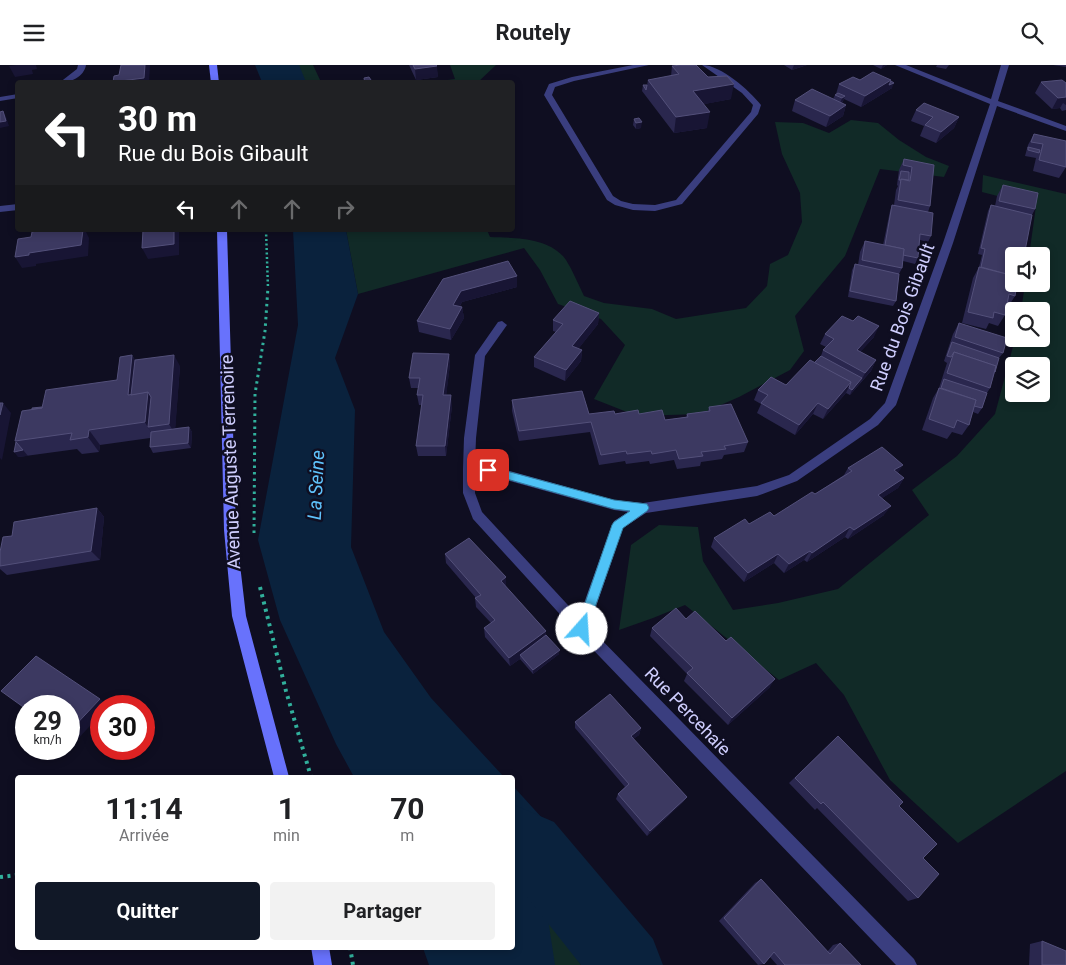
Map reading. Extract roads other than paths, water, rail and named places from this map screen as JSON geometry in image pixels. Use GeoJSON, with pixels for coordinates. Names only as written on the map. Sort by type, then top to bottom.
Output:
{"type":"FeatureCollection","features":[{"type":"Feature","properties":{"kind":"street"},"geometry":{"type":"LineString","coordinates":[[67,80],[81,70],[82,65]]}},
{"type":"Feature","properties":{"kind":"street"},"geometry":{"type":"LineString","coordinates":[[213,65],[215,80]]}},
{"type":"Feature","properties":{"kind":"street"},"geometry":{"type":"LineString","coordinates":[[645,65],[572,79],[552,86],[548,95],[610,198],[618,203],[633,207],[655,208],[680,201],[755,112],[757,105],[745,91],[706,65]]}},
{"type":"Feature","properties":{"kind":"street"},"geometry":{"type":"LineString","coordinates":[[899,65],[1066,129]]}},
{"type":"Feature","properties":{"kind":"street","name":"Rue du Bois Gibault"},"geometry":{"type":"LineString","coordinates":[[469,469],[488,470],[614,505],[643,508],[757,491],[793,478],[874,422],[890,405],[962,204],[1005,65]]}},
{"type":"Feature","properties":{"kind":"street"},"geometry":{"type":"LineString","coordinates":[[0,99],[15,96]]}},
{"type":"Feature","properties":{"kind":"street"},"geometry":{"type":"LineString","coordinates":[[0,209],[15,207]]}},
{"type":"Feature","properties":{"kind":"street","name":"Avenue Auguste Terrenoire"},"geometry":{"type":"LineString","coordinates":[[222,232],[230,530],[238,607],[281,775]]}},
{"type":"Feature","properties":{"kind":"street"},"geometry":{"type":"LineString","coordinates":[[469,469],[470,438],[480,355],[502,325]]}},
{"type":"Feature","properties":{"kind":"street","name":"Rue Percehaie"},"geometry":{"type":"LineString","coordinates":[[469,469],[469,493],[477,515],[582,629],[908,965]]}},
{"type":"Feature","properties":{"kind":"street","name":"Rue du Bois Gibault"},"geometry":{"type":"LineString","coordinates":[[582,629],[618,525],[643,508]]}},
{"type":"Feature","properties":{"kind":"street"},"geometry":{"type":"LineString","coordinates":[[320,950],[323,965]]}},
{"type":"Feature","properties":{"kind":"water"},"geometry":{"type":"Polygon","coordinates":[[[255,65],[299,65],[305,80],[261,80],[255,65]]]}},
{"type":"Feature","properties":{"kind":"water","name":"La Seine"},"geometry":{"type":"Polygon","coordinates":[[[293,232],[346,232],[358,294],[335,358],[355,410],[351,547],[384,632],[431,698],[502,775],[353,775],[336,744],[280,620],[258,540],[298,325],[293,232]]]}},
{"type":"Feature","properties":{"kind":"water"},"geometry":{"type":"Polygon","coordinates":[[[515,788],[593,874],[556,913],[546,906],[555,965],[429,965],[424,950],[515,950],[515,788]]]}},
{"type":"Feature","properties":{"kind":"waterway"},"geometry":{"type":"LineString","coordinates":[[515,838],[530,846],[627,965]]}}]}
